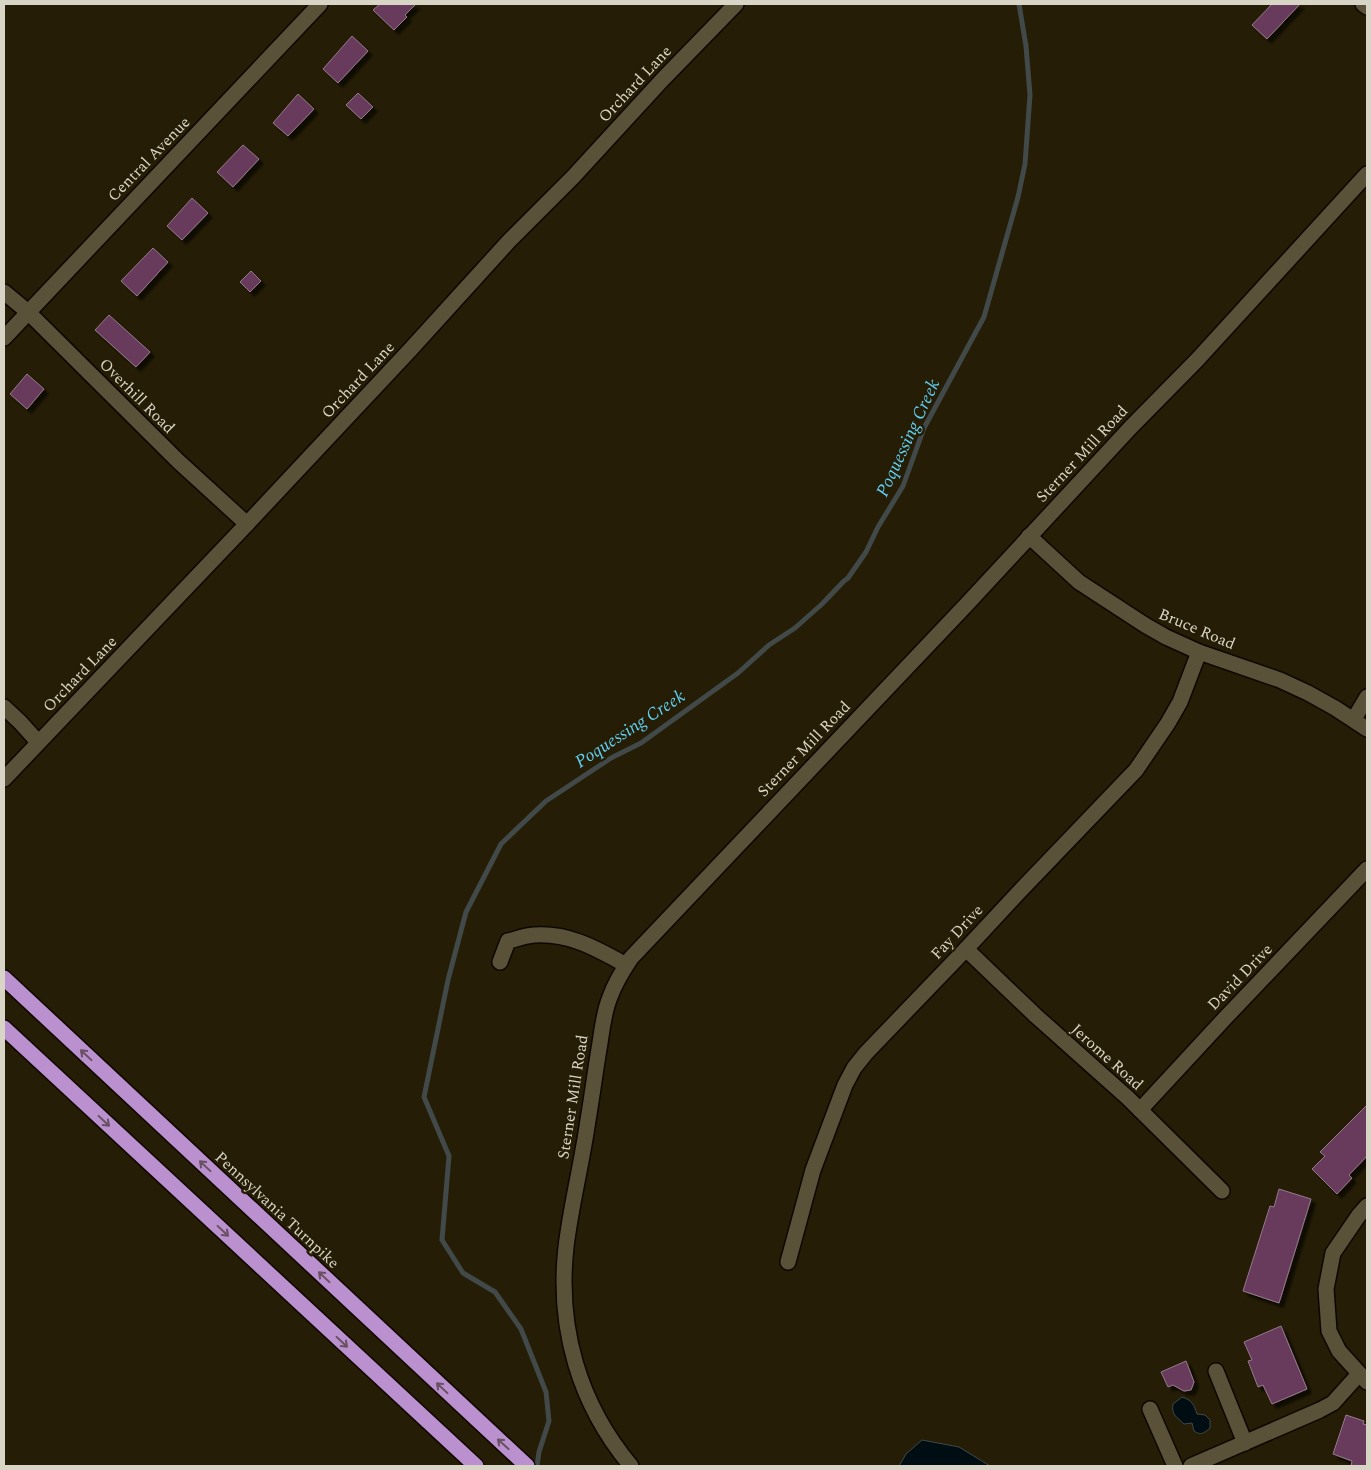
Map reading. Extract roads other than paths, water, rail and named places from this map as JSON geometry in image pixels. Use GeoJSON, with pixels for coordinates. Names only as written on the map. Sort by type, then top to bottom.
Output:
{"type":"FeatureCollection","features":[{"type":"Feature","properties":{"kind":"highway","name":"Pennsylvania Turnpike"},"geometry":{"type":"LineString","coordinates":[[4,978],[527,1466]]}},
{"type":"Feature","properties":{"kind":"highway"},"geometry":{"type":"LineString","coordinates":[[4,1028],[472,1463]]}},
{"type":"Feature","properties":{"kind":"street","name":"Central Avenue"},"geometry":{"type":"LineString","coordinates":[[4,338],[320,4]]}},
{"type":"Feature","properties":{"kind":"street","name":"Orchard Lane"},"geometry":{"type":"LineString","coordinates":[[4,778],[247,524],[509,241],[573,177],[663,79],[736,4]]}},
{"type":"Feature","properties":{"kind":"street","name":"Sterner Mill Road"},"geometry":{"type":"LineString","coordinates":[[631,1466],[607,1436],[582,1387],[569,1337],[564,1293],[564,1271],[569,1227],[587,1129],[603,1021],[616,981],[638,950],[967,604],[1131,427],[1197,360],[1367,174]]}},
{"type":"Feature","properties":{"kind":"street","name":"Overhill Road"},"geometry":{"type":"LineString","coordinates":[[4,292],[28,312],[178,461],[247,524]]}},
{"type":"Feature","properties":{"kind":"street","name":"Bruce Road"},"geometry":{"type":"LineString","coordinates":[[1029,536],[1091,592],[1166,637],[1199,652],[1280,680],[1315,697],[1354,719],[1367,729]]}},
{"type":"Feature","properties":{"kind":"street","name":"Fay Drive"},"geometry":{"type":"LineString","coordinates":[[788,1262],[813,1170],[845,1086],[854,1068],[866,1053],[1136,770],[1180,702],[1199,652]]}},
{"type":"Feature","properties":{"kind":"street"},"geometry":{"type":"LineString","coordinates":[[1354,719],[1367,697]]}},
{"type":"Feature","properties":{"kind":"street"},"geometry":{"type":"LineString","coordinates":[[4,707],[38,742]]}},
{"type":"Feature","properties":{"kind":"street","name":"David Drive"},"geometry":{"type":"LineString","coordinates":[[1140,1110],[1367,869]]}},
{"type":"Feature","properties":{"kind":"street"},"geometry":{"type":"LineString","coordinates":[[500,962],[508,941],[528,936],[548,935],[574,939],[626,965]]}},
{"type":"Feature","properties":{"kind":"street","name":"Jerome Road"},"geometry":{"type":"LineString","coordinates":[[966,949],[1036,1016],[1140,1110],[1222,1192]]}},
{"type":"Feature","properties":{"kind":"street"},"geometry":{"type":"LineString","coordinates":[[1191,1466],[1320,1410],[1333,1402],[1353,1382],[1363,1378],[1339,1351],[1329,1330],[1326,1289],[1333,1253],[1359,1214],[1367,1206]]}},
{"type":"Feature","properties":{"kind":"street"},"geometry":{"type":"LineString","coordinates":[[1216,1371],[1244,1443]]}},
{"type":"Feature","properties":{"kind":"street"},"geometry":{"type":"LineString","coordinates":[[1150,1409],[1175,1466]]}},
{"type":"Feature","properties":{"kind":"waterway","name":"Poquessing Creek"},"geometry":{"type":"LineString","coordinates":[[537,1466],[539,1452],[549,1421],[546,1392],[521,1329],[495,1292],[463,1273],[442,1240],[449,1156],[424,1097],[448,980],[466,912],[501,844],[546,801],[611,758],[641,743],[738,673],[769,645],[795,628],[822,604],[848,578],[866,552],[878,527],[903,486],[924,428],[984,317],[1018,197],[1025,164],[1030,95],[1026,46],[1019,4]]}}]}
